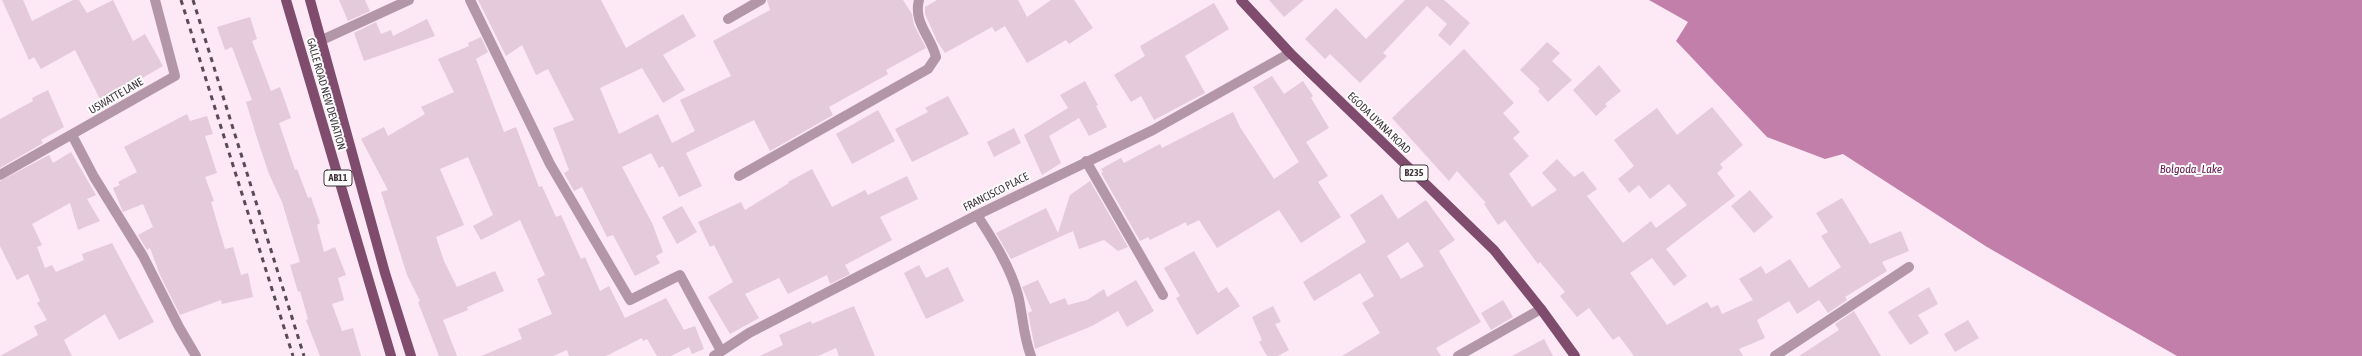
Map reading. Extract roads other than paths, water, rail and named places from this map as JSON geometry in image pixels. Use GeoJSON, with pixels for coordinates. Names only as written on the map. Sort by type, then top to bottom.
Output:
{"type":"FeatureCollection","features":[{"type":"Feature","properties":{"kind":"main road","name":"GALLE ROAD NEW DEVIATION"},"geometry":{"type":"LineString","coordinates":[[286,0],[391,356]]}},
{"type":"Feature","properties":{"kind":"main road","name":"GALLE ROAD NEW DEVIATION"},"geometry":{"type":"LineString","coordinates":[[310,0],[385,273],[411,356]]}},
{"type":"Feature","properties":{"kind":"main road","name":"EGODA UYANA ROAD"},"geometry":{"type":"LineString","coordinates":[[1241,0],[1290,53],[1494,250],[1541,308],[1575,356]]}},
{"type":"Feature","properties":{"kind":"street","name":"USWATTE LANE"},"geometry":{"type":"LineString","coordinates":[[0,175],[175,76],[155,0]]}},
{"type":"Feature","properties":{"kind":"street"},"geometry":{"type":"LineString","coordinates":[[322,40],[409,0]]}},
{"type":"Feature","properties":{"kind":"street"},"geometry":{"type":"LineString","coordinates":[[470,0],[550,164],[630,300],[680,274],[717,353]]}},
{"type":"Feature","properties":{"kind":"street"},"geometry":{"type":"LineString","coordinates":[[728,19],[761,0]]}},
{"type":"Feature","properties":{"kind":"street"},"geometry":{"type":"LineString","coordinates":[[739,176],[928,69],[936,57],[934,46],[919,23],[916,10],[919,0]]}},
{"type":"Feature","properties":{"kind":"street","name":"FRANCISCO PLACE"},"geometry":{"type":"LineString","coordinates":[[717,353],[749,333],[977,215],[1086,161],[1153,130],[1290,53]]}},
{"type":"Feature","properties":{"kind":"street"},"geometry":{"type":"LineString","coordinates":[[72,135],[94,177],[143,256],[179,327],[196,356]]}},
{"type":"Feature","properties":{"kind":"street"},"geometry":{"type":"LineString","coordinates":[[1086,161],[1163,295]]}},
{"type":"Feature","properties":{"kind":"street"},"geometry":{"type":"LineString","coordinates":[[977,215],[1007,266],[1018,296],[1022,325],[1031,356]]}},
{"type":"Feature","properties":{"kind":"street"},"geometry":{"type":"LineString","coordinates":[[1775,356],[1909,267]]}},
{"type":"Feature","properties":{"kind":"street"},"geometry":{"type":"LineString","coordinates":[[1458,356],[1541,308]]}},
{"type":"Feature","properties":{"kind":"water","name":"Bolgoda_Lake"},"geometry":{"type":"Polygon","coordinates":[[[1649,0],[2362,0],[2362,356],[2177,356],[1987,247],[1843,154],[1825,159],[1767,137],[1676,41],[1688,22],[1649,0]]]}},
{"type":"Feature","properties":{"kind":"railway"},"geometry":{"type":"LineString","coordinates":[[181,0],[293,356]]}},
{"type":"Feature","properties":{"kind":"railway"},"geometry":{"type":"LineString","coordinates":[[193,0],[304,356]]}}]}
